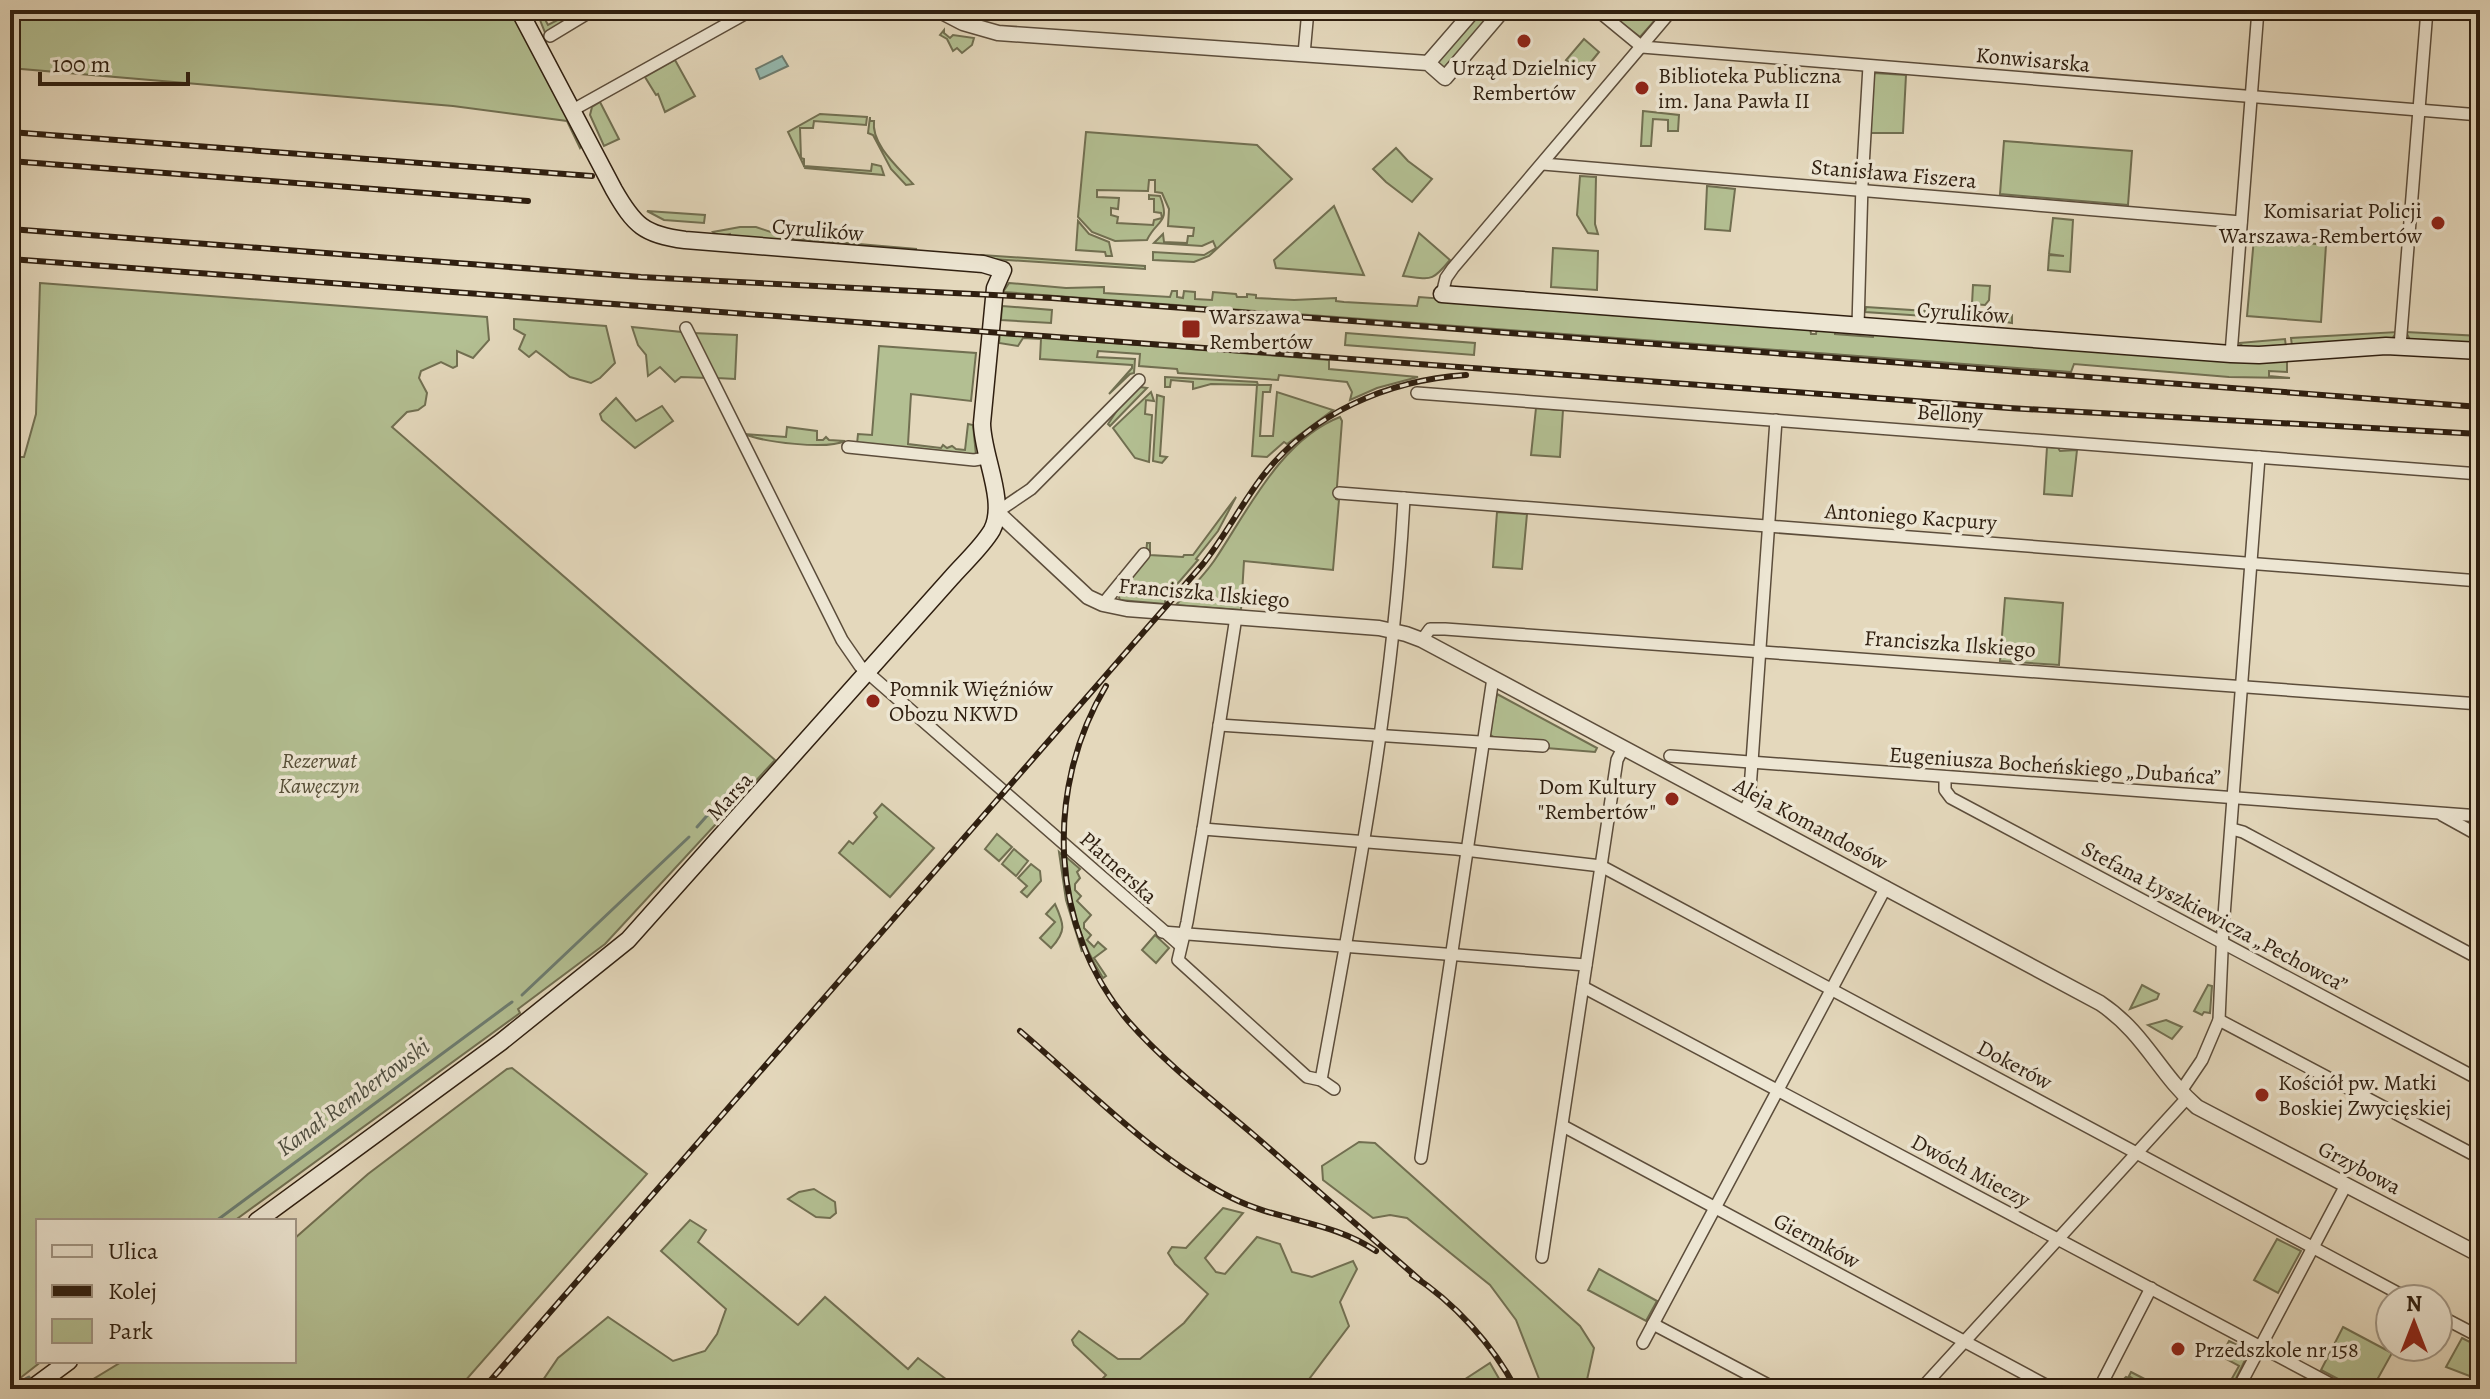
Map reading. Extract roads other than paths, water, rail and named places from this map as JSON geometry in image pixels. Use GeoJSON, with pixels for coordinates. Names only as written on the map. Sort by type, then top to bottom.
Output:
{"type":"FeatureCollection","features":[{"type":"Feature","properties":{"kind":"main road"},"geometry":{"type":"LineString","coordinates":[[519,10],[571,111]]}},
{"type":"Feature","properties":{"kind":"main road","name":"Cyrulików"},"geometry":{"type":"LineString","coordinates":[[571,111],[633,220],[648,232],[667,238],[983,264],[1003,270],[995,288],[982,410],[986,458]]}},
{"type":"Feature","properties":{"kind":"main road","name":"Cyrulików"},"geometry":{"type":"LineString","coordinates":[[1442,294],[2231,354],[2400,346],[2480,351]]}},
{"type":"Feature","properties":{"kind":"main road"},"geometry":{"type":"LineString","coordinates":[[986,458],[997,512]]}},
{"type":"Feature","properties":{"kind":"main road","name":"Marsa"},"geometry":{"type":"LineString","coordinates":[[260,1219],[501,1042],[628,940],[987,537],[994,526],[997,512]]}},
{"type":"Feature","properties":{"kind":"main road"},"geometry":{"type":"LineString","coordinates":[[31,1389],[66,1363]]}},
{"type":"Feature","properties":{"kind":"street"},"geometry":{"type":"LineString","coordinates":[[550,36],[593,10]]}},
{"type":"Feature","properties":{"kind":"street"},"geometry":{"type":"LineString","coordinates":[[571,111],[752,10]]}},
{"type":"Feature","properties":{"kind":"street"},"geometry":{"type":"LineString","coordinates":[[938,10],[979,29],[1007,34],[1428,63],[1445,78],[1503,10]]}},
{"type":"Feature","properties":{"kind":"street"},"geometry":{"type":"LineString","coordinates":[[1304,54],[1308,10]]}},
{"type":"Feature","properties":{"kind":"street"},"geometry":{"type":"LineString","coordinates":[[1428,63],[1474,10]]}},
{"type":"Feature","properties":{"kind":"street"},"geometry":{"type":"LineString","coordinates":[[1597,10],[1642,47]]}},
{"type":"Feature","properties":{"kind":"street"},"geometry":{"type":"LineString","coordinates":[[1442,294],[1446,278],[1453,268],[1672,10]]}},
{"type":"Feature","properties":{"kind":"street"},"geometry":{"type":"LineString","coordinates":[[2231,354],[2258,10]]}},
{"type":"Feature","properties":{"kind":"street"},"geometry":{"type":"LineString","coordinates":[[2400,346],[2427,10]]}},
{"type":"Feature","properties":{"kind":"street","name":"Konwisarska"},"geometry":{"type":"LineString","coordinates":[[1642,47],[2480,115]]}},
{"type":"Feature","properties":{"kind":"street"},"geometry":{"type":"LineString","coordinates":[[1858,326],[1869,66]]}},
{"type":"Feature","properties":{"kind":"street","name":"Stanisława Fiszera"},"geometry":{"type":"LineString","coordinates":[[1543,164],[2241,222]]}},
{"type":"Feature","properties":{"kind":"street","name":"Płatnerska"},"geometry":{"type":"LineString","coordinates":[[686,328],[842,640],[867,673],[1180,945],[1178,962],[1307,1077],[1321,1080],[1334,1089]]}},
{"type":"Feature","properties":{"kind":"street"},"geometry":{"type":"LineString","coordinates":[[997,512],[1031,489],[1139,380]]}},
{"type":"Feature","properties":{"kind":"street","name":"Bellony"},"geometry":{"type":"LineString","coordinates":[[1417,393],[2480,474]]}},
{"type":"Feature","properties":{"kind":"street"},"geometry":{"type":"LineString","coordinates":[[1744,812],[1749,802],[1776,420]]}},
{"type":"Feature","properties":{"kind":"street"},"geometry":{"type":"LineString","coordinates":[[848,447],[974,460],[986,458]]}},
{"type":"Feature","properties":{"kind":"street"},"geometry":{"type":"LineString","coordinates":[[1921,1389],[2138,1153],[2184,1094],[2219,1020],[2222,943],[2259,457]]}},
{"type":"Feature","properties":{"kind":"street","name":"Antoniego Kacpury"},"geometry":{"type":"LineString","coordinates":[[1339,493],[2480,581]]}},
{"type":"Feature","properties":{"kind":"street"},"geometry":{"type":"LineString","coordinates":[[1321,1080],[1379,735],[1393,631],[1404,498]]}},
{"type":"Feature","properties":{"kind":"street","name":"Franciszka Ilskiego"},"geometry":{"type":"LineString","coordinates":[[997,512],[1076,586],[1103,604],[1127,609],[1393,631]]}},
{"type":"Feature","properties":{"kind":"street"},"geometry":{"type":"LineString","coordinates":[[1103,604],[1144,554]]}},
{"type":"Feature","properties":{"kind":"street"},"geometry":{"type":"LineString","coordinates":[[1180,945],[1185,933],[1203,829],[1236,617]]}},
{"type":"Feature","properties":{"kind":"street","name":"Franciszka Ilskiego"},"geometry":{"type":"LineString","coordinates":[[1422,640],[1427,631],[1437,628],[2480,704]]}},
{"type":"Feature","properties":{"kind":"street","name":"Aleja Komandosów"},"geometry":{"type":"LineString","coordinates":[[1393,631],[1422,640],[2100,1003],[2121,1017],[2184,1094]]}},
{"type":"Feature","properties":{"kind":"street"},"geometry":{"type":"LineString","coordinates":[[1421,1158],[1493,678]]}},
{"type":"Feature","properties":{"kind":"street"},"geometry":{"type":"LineString","coordinates":[[1219,725],[1543,746]]}},
{"type":"Feature","properties":{"kind":"street"},"geometry":{"type":"LineString","coordinates":[[1542,1257],[1617,760],[1623,748]]}},
{"type":"Feature","properties":{"kind":"street","name":"Eugeniusza Bocheńskiego „Dubańca”"},"geometry":{"type":"LineString","coordinates":[[1670,756],[2480,816]]}},
{"type":"Feature","properties":{"kind":"street","name":"Stefana Łyszkiewicza „Pechowca”"},"geometry":{"type":"LineString","coordinates":[[1945,777],[1945,790],[1951,798],[2480,1080]]}},
{"type":"Feature","properties":{"kind":"street","name":"Eugeniusza Bocheńskiego „Dubańca”"},"geometry":{"type":"LineString","coordinates":[[2438,813],[2480,836]]}},
{"type":"Feature","properties":{"kind":"street"},"geometry":{"type":"LineString","coordinates":[[1203,829],[1467,851],[1601,866]]}},
{"type":"Feature","properties":{"kind":"street"},"geometry":{"type":"LineString","coordinates":[[2232,829],[2243,832],[2480,959]]}},
{"type":"Feature","properties":{"kind":"street","name":"Dokerów"},"geometry":{"type":"LineString","coordinates":[[1601,866],[2379,1283]]}},
{"type":"Feature","properties":{"kind":"street"},"geometry":{"type":"LineString","coordinates":[[1643,1343],[1886,887]]}},
{"type":"Feature","properties":{"kind":"street"},"geometry":{"type":"LineString","coordinates":[[1162,932],[1586,965]]}},
{"type":"Feature","properties":{"kind":"street","name":"Dwóch Mieczy"},"geometry":{"type":"LineString","coordinates":[[1583,987],[2340,1389]]}},
{"type":"Feature","properties":{"kind":"street"},"geometry":{"type":"LineString","coordinates":[[2219,1020],[2480,1158]]}},
{"type":"Feature","properties":{"kind":"street","name":"Grzybowa"},"geometry":{"type":"LineString","coordinates":[[2184,1094],[2197,1107],[2480,1255]]}},
{"type":"Feature","properties":{"kind":"street","name":"Giermków"},"geometry":{"type":"LineString","coordinates":[[1563,1126],[2053,1389]]}},
{"type":"Feature","properties":{"kind":"street"},"geometry":{"type":"LineString","coordinates":[[2238,1389],[2346,1185]]}},
{"type":"Feature","properties":{"kind":"street"},"geometry":{"type":"LineString","coordinates":[[2099,1389],[2151,1288]]}},
{"type":"Feature","properties":{"kind":"street"},"geometry":{"type":"LineString","coordinates":[[2454,1323],[2480,1337]]}},
{"type":"Feature","properties":{"kind":"street"},"geometry":{"type":"LineString","coordinates":[[1653,1324],[1776,1389]]}},
{"type":"Feature","properties":{"kind":"water"},"geometry":{"type":"Polygon","coordinates":[[[782,56],[788,66],[760,79],[756,69],[782,56]]]}},
{"type":"Feature","properties":{"kind":"waterway","name":"Kanał Rembertowski"},"geometry":{"type":"LineString","coordinates":[[697,827],[736,783]]}},
{"type":"Feature","properties":{"kind":"waterway","name":"Kanał Rembertowski"},"geometry":{"type":"LineString","coordinates":[[522,995],[689,837]]}},
{"type":"Feature","properties":{"kind":"waterway","name":"Kanał Rembertowski"},"geometry":{"type":"LineString","coordinates":[[219,1219],[512,1002]]}},
{"type":"Feature","properties":{"kind":"waterway","name":"Kanał Rembertowski"},"geometry":{"type":"LineString","coordinates":[[10,1387],[29,1377]]}},
{"type":"Feature","properties":{"kind":"railway"},"geometry":{"type":"LineString","coordinates":[[10,132],[592,176]]}},
{"type":"Feature","properties":{"kind":"railway"},"geometry":{"type":"LineString","coordinates":[[10,161],[528,201]]}},
{"type":"Feature","properties":{"kind":"railway"},"geometry":{"type":"LineString","coordinates":[[10,229],[641,277],[1052,298],[2480,407]]}},
{"type":"Feature","properties":{"kind":"railway"},"geometry":{"type":"LineString","coordinates":[[10,259],[2009,408],[2480,434]]}},
{"type":"Feature","properties":{"kind":"railway"},"geometry":{"type":"LineString","coordinates":[[483,1389],[1203,564],[1254,488],[1282,454],[1328,418],[1353,404],[1408,384],[1466,375]]}},
{"type":"Feature","properties":{"kind":"railway"},"geometry":{"type":"LineString","coordinates":[[1106,686],[1086,726],[1072,769],[1065,813],[1064,858],[1070,902],[1083,945],[1102,985],[1129,1022],[1174,1067],[1420,1280]]}},
{"type":"Feature","properties":{"kind":"railway"},"geometry":{"type":"LineString","coordinates":[[1020,1031],[1148,1143],[1203,1182],[1250,1206],[1341,1233],[1376,1251]]}},
{"type":"Feature","properties":{"kind":"railway"},"geometry":{"type":"LineString","coordinates":[[1412,1275],[1443,1298],[1471,1326],[1496,1356],[1516,1389]]}},
{"type":"Feature","properties":{"kind":"place","name":"Urząd Dzielnicy Rembertów"},"geometry":{"type":"Point","coordinates":[1524,41]}},
{"type":"Feature","properties":{"kind":"place","name":"Biblioteka Publiczna im. Jana Pawła II"},"geometry":{"type":"Point","coordinates":[1642,88]}},
{"type":"Feature","properties":{"kind":"place","name":"Komisariat Policji Warszawa-Rembertów"},"geometry":{"type":"Point","coordinates":[2438,223]}},
{"type":"Feature","properties":{"kind":"place","name":"Warszawa Rembertów"},"geometry":{"type":"Point","coordinates":[1191,329]}},
{"type":"Feature","properties":{"kind":"place","name":"Pomnik Więźniów Obozu NKWD"},"geometry":{"type":"Point","coordinates":[873,701]}},
{"type":"Feature","properties":{"kind":"place","name":"Dom Kultury \"Rembertów\""},"geometry":{"type":"Point","coordinates":[1672,799]}},
{"type":"Feature","properties":{"kind":"place","name":"Kościół pw. Matki Boskiej Zwycięskiej"},"geometry":{"type":"Point","coordinates":[2262,1095]}},
{"type":"Feature","properties":{"kind":"place","name":"Przedszkole nr 158"},"geometry":{"type":"Point","coordinates":[2178,1349]}},
{"type":"Feature","properties":{"kind":"park label","name":"Rezerwat Kawęczyn"},"geometry":{"type":"Point","coordinates":[319,772]}}]}
